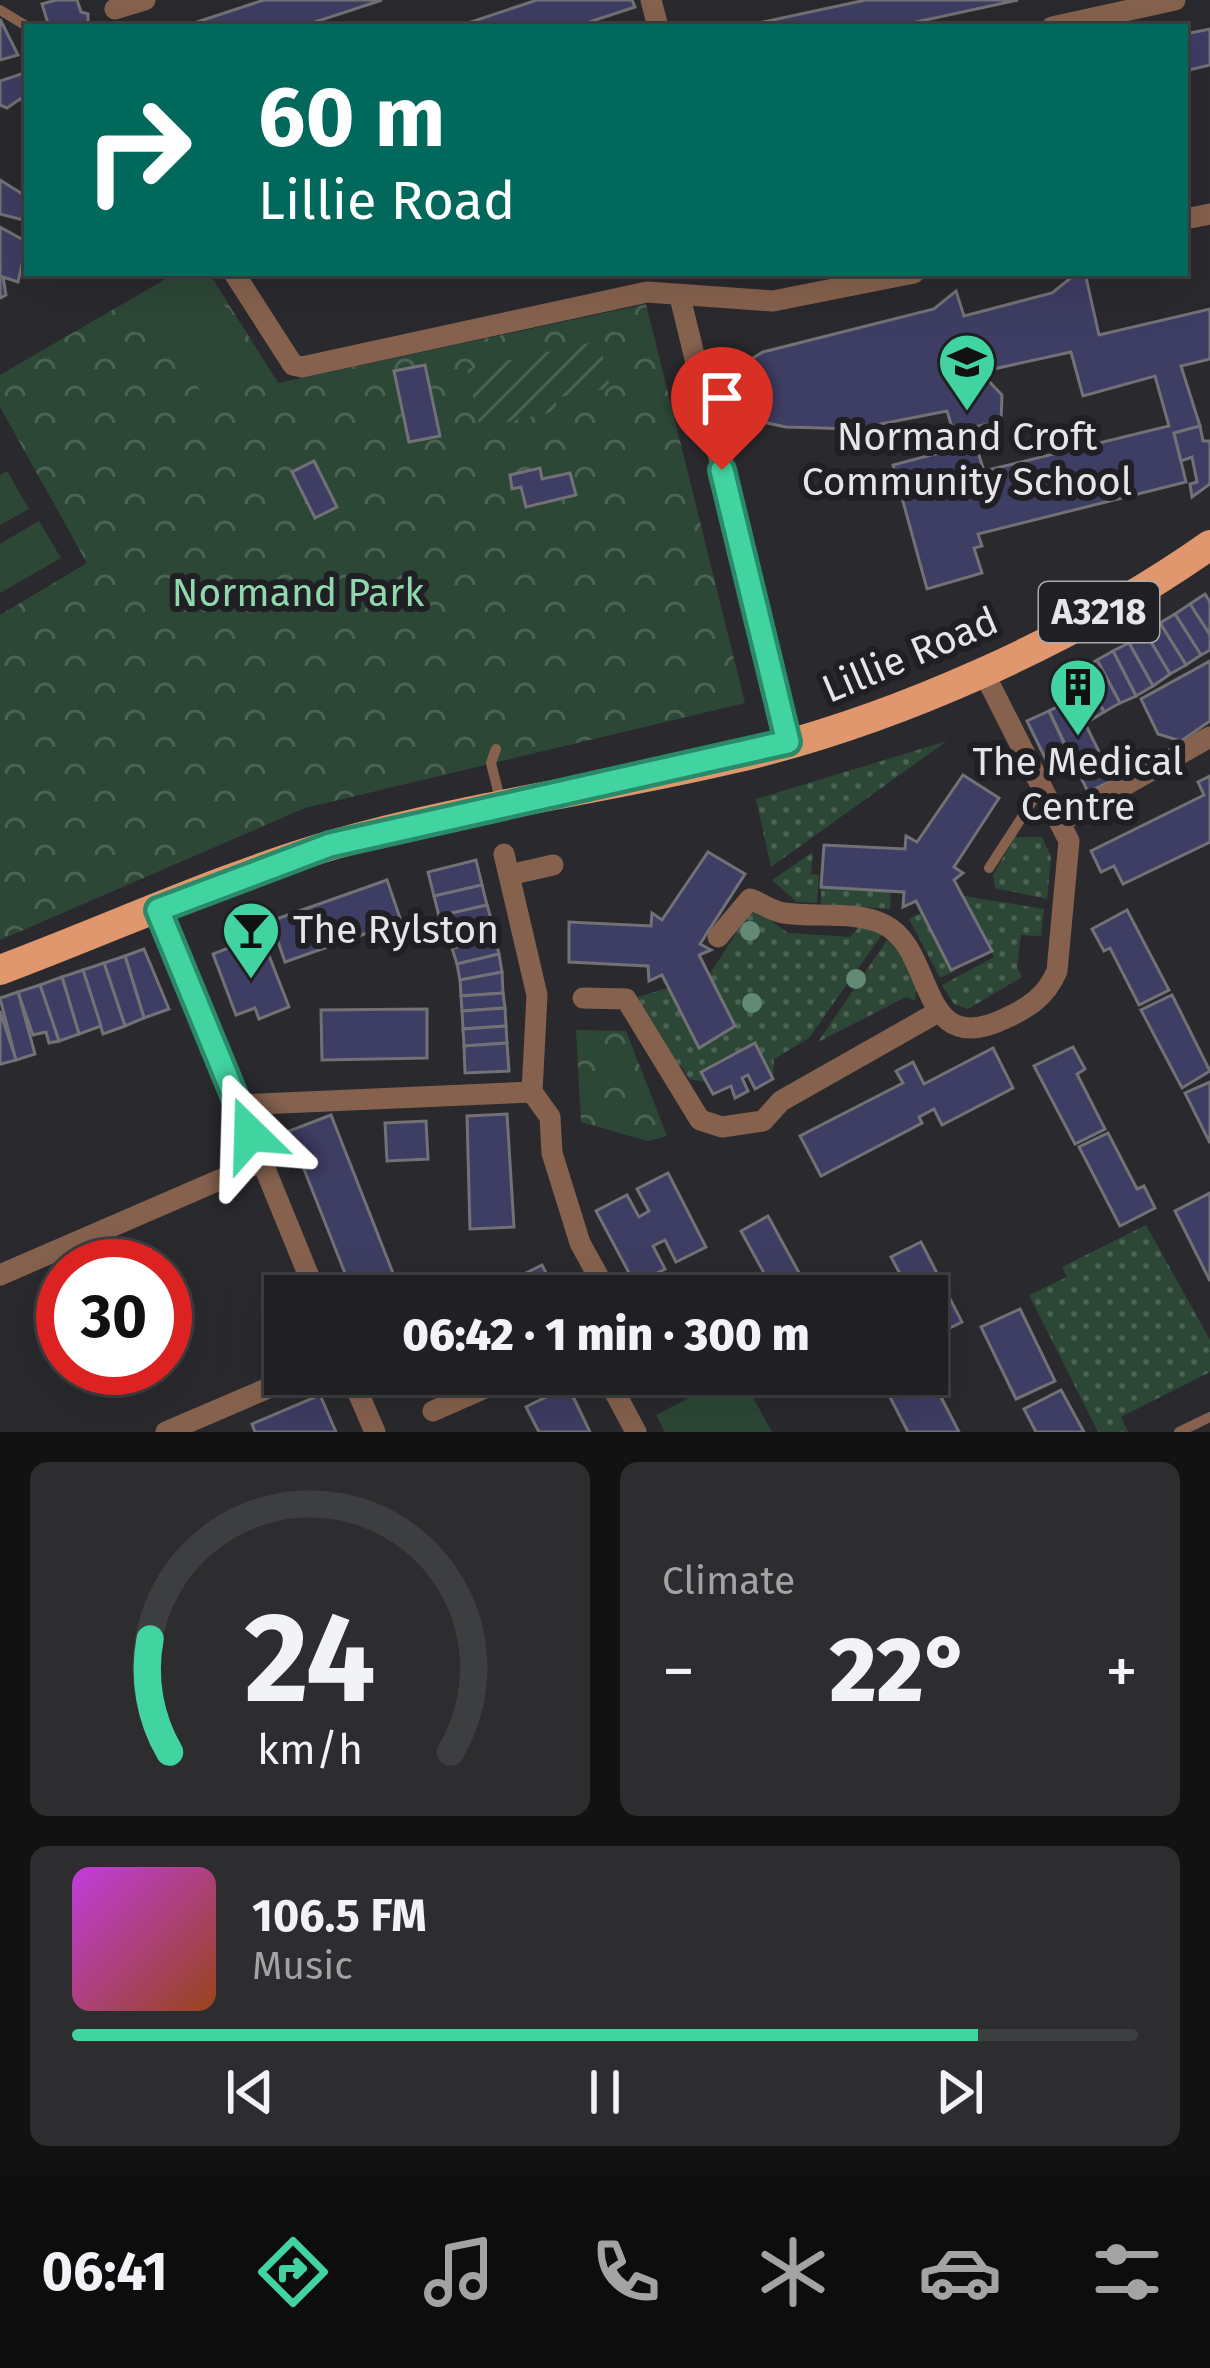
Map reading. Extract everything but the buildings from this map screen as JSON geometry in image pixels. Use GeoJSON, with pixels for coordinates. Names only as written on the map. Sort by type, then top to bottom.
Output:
{"type":"FeatureCollection","features":[{"type":"Feature","properties":{"kind":"main road","name":"Lillie Road"},"geometry":{"type":"LineString","coordinates":[[0,970],[330,845],[788,742],[983,670],[1110,607],[1210,544]]}},
{"type":"Feature","properties":{"kind":"street"},"geometry":{"type":"LineString","coordinates":[[116,12],[145,0]]}},
{"type":"Feature","properties":{"kind":"street"},"geometry":{"type":"LineString","coordinates":[[1066,24],[1175,0]]}},
{"type":"Feature","properties":{"kind":"street"},"geometry":{"type":"LineString","coordinates":[[236,276],[292,365],[339,361],[647,292],[773,301],[899,276]]}},
{"type":"Feature","properties":{"kind":"street"},"geometry":{"type":"LineString","coordinates":[[680,297],[788,742]]}},
{"type":"Feature","properties":{"kind":"street"},"geometry":{"type":"LineString","coordinates":[[718,937],[751,899],[778,913],[875,920],[903,940],[938,1012],[949,1022],[973,1029],[1000,1021],[1049,989],[1057,971],[1069,841],[983,670]]}},
{"type":"Feature","properties":{"kind":"street"},"geometry":{"type":"LineString","coordinates":[[1060,822],[1210,737]]}},
{"type":"Feature","properties":{"kind":"street"},"geometry":{"type":"LineString","coordinates":[[553,865],[507,864],[537,995],[532,1092],[550,1117],[552,1153],[580,1244],[598,1275]]}},
{"type":"Feature","properties":{"kind":"street"},"geometry":{"type":"LineString","coordinates":[[158,910],[308,1275]]}},
{"type":"Feature","properties":{"kind":"street"},"geometry":{"type":"LineString","coordinates":[[583,998],[626,999],[700,1120],[722,1127],[763,1121],[781,1101],[938,1012]]}},
{"type":"Feature","properties":{"kind":"street"},"geometry":{"type":"LineString","coordinates":[[238,1105],[532,1092]]}},
{"type":"Feature","properties":{"kind":"street"},"geometry":{"type":"LineString","coordinates":[[0,1275],[261,1162]]}},
{"type":"Feature","properties":{"kind":"street"},"geometry":{"type":"LineString","coordinates":[[166,1432],[264,1390]]}},
{"type":"Feature","properties":{"kind":"street"},"geometry":{"type":"LineString","coordinates":[[359,1395],[375,1432]]}},
{"type":"Feature","properties":{"kind":"street"},"geometry":{"type":"LineString","coordinates":[[433,1411],[469,1395]]}},
{"type":"Feature","properties":{"kind":"street"},"geometry":{"type":"LineString","coordinates":[[616,1395],[636,1432]]}},
{"type":"Feature","properties":{"kind":"lane"},"geometry":{"type":"LineString","coordinates":[[496,748],[491,763],[502,806]]}},
{"type":"Feature","properties":{"kind":"lane"},"geometry":{"type":"LineString","coordinates":[[988,868],[1040,790]]}},
{"type":"Feature","properties":{"kind":"lane"},"geometry":{"type":"LineString","coordinates":[[1179,1432],[1210,1417]]}},
{"type":"Feature","properties":{"kind":"green space","name":"Normand Park"},"geometry":{"type":"Polygon","coordinates":[[[171,276],[211,276],[278,383],[646,304],[745,703],[305,808],[0,940],[0,615],[87,563],[0,407],[0,375],[171,276]]]}},
{"type":"Feature","properties":{"kind":"green space"},"geometry":{"type":"Polygon","coordinates":[[[180,276],[207,276],[266,376],[211,409],[144,297],[180,276]]]}},
{"type":"Feature","properties":{"kind":"green space"},"geometry":{"type":"Polygon","coordinates":[[[599,341],[610,388],[555,398],[557,411],[480,428],[467,369],[599,341]]]}},
{"type":"Feature","properties":{"kind":"green space"},"geometry":{"type":"Polygon","coordinates":[[[7,471],[29,509],[0,525],[0,475],[7,471]]]}},
{"type":"Feature","properties":{"kind":"green space"},"geometry":{"type":"Polygon","coordinates":[[[39,521],[61,558],[0,593],[0,544],[39,521]]]}},
{"type":"Feature","properties":{"kind":"green space"},"geometry":{"type":"Polygon","coordinates":[[[947,741],[771,867],[756,799],[947,741]]]}},
{"type":"Feature","properties":{"kind":"green space"},"geometry":{"type":"Polygon","coordinates":[[[1015,837],[1042,837],[1051,857],[1047,899],[995,888],[993,875],[1015,837]]]}},
{"type":"Feature","properties":{"kind":"green space"},"geometry":{"type":"Polygon","coordinates":[[[813,852],[811,874],[819,875],[817,903],[797,902],[772,880],[813,852]]]}},
{"type":"Feature","properties":{"kind":"green space"},"geometry":{"type":"Polygon","coordinates":[[[821,887],[891,891],[890,909],[821,904],[821,887]]]}},
{"type":"Feature","properties":{"kind":"green space"},"geometry":{"type":"Polygon","coordinates":[[[963,896],[1044,909],[1041,936],[1021,935],[1017,967],[1022,977],[968,1009],[954,1004],[942,985],[994,957],[963,896]]]}},
{"type":"Feature","properties":{"kind":"green space"},"geometry":{"type":"Polygon","coordinates":[[[758,911],[788,933],[850,937],[859,927],[883,933],[809,1038],[774,1059],[773,1079],[755,1043],[701,1072],[706,1082],[689,1079],[681,1066],[673,1069],[637,997],[668,988],[699,1048],[734,1026],[709,975],[750,912],[758,911]]]}},
{"type":"Feature","properties":{"kind":"green space"},"geometry":{"type":"Polygon","coordinates":[[[922,912],[950,970],[956,971],[940,978],[909,919],[922,912]]]}},
{"type":"Feature","properties":{"kind":"green space"},"geometry":{"type":"Polygon","coordinates":[[[889,937],[917,983],[915,1001],[906,997],[818,1042],[889,937]]]}},
{"type":"Feature","properties":{"kind":"green space"},"geometry":{"type":"Polygon","coordinates":[[[576,1030],[626,1031],[667,1136],[648,1141],[581,1122],[576,1030]]]}},
{"type":"Feature","properties":{"kind":"green space"},"geometry":{"type":"Polygon","coordinates":[[[1146,1225],[1210,1340],[1210,1372],[1121,1417],[1128,1432],[1098,1432],[1029,1295],[1067,1277],[1062,1267],[1146,1225]]]}},
{"type":"Feature","properties":{"kind":"green space"},"geometry":{"type":"Polygon","coordinates":[[[695,1395],[752,1395],[772,1432],[665,1432],[656,1415],[695,1395]]]}},
{"type":"Feature","properties":{"kind":"place","name":"Normand Croft Community School"},"geometry":{"type":"Point","coordinates":[967,413]}},
{"type":"Feature","properties":{"kind":"place","name":"The Medical Centre"},"geometry":{"type":"Point","coordinates":[1078,738]}},
{"type":"Feature","properties":{"kind":"place","name":"The Rylston"},"geometry":{"type":"Point","coordinates":[251,981]}},
{"type":"Feature","properties":{"kind":"route"},"geometry":{"type":"LineString","coordinates":[[250,1134],[158,910],[330,845],[736,758],[788,742],[722,470]]}}]}
